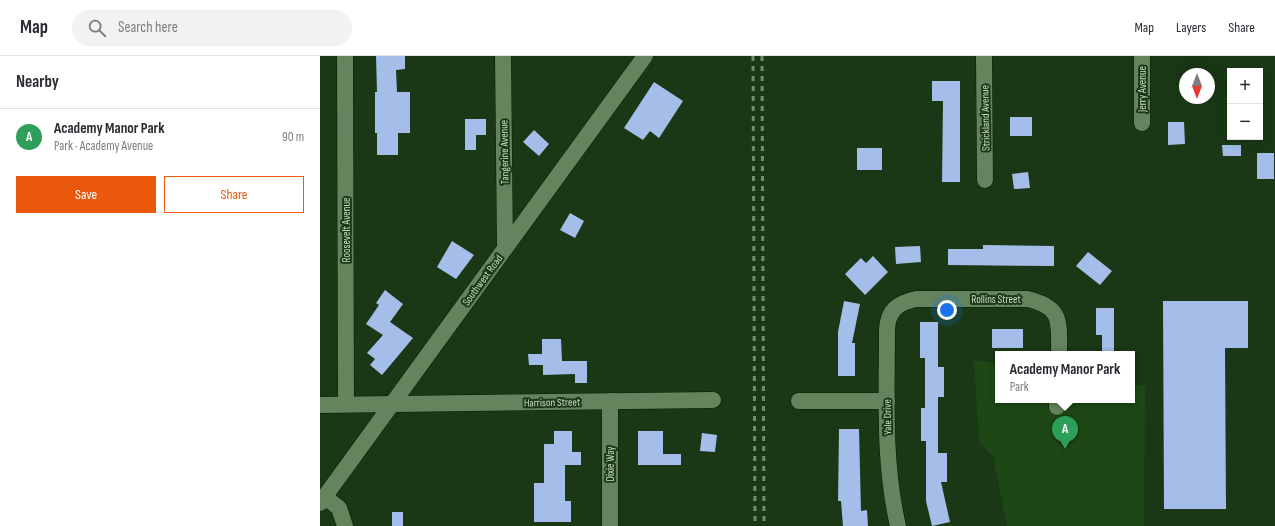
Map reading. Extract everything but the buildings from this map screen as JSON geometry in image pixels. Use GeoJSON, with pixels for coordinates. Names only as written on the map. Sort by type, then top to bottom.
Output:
{"type":"FeatureCollection","features":[{"type":"Feature","properties":{"kind":"street","name":"Roosevelt Avenue"},"geometry":{"type":"LineString","coordinates":[[345,56],[346,404]]}},
{"type":"Feature","properties":{"kind":"street","name":"Tangerine Avenue"},"geometry":{"type":"LineString","coordinates":[[503,56],[505,248]]}},
{"type":"Feature","properties":{"kind":"street","name":"Southwest Road"},"geometry":{"type":"LineString","coordinates":[[322,500],[644,56]]}},
{"type":"Feature","properties":{"kind":"street","name":"Strickland Avenue"},"geometry":{"type":"LineString","coordinates":[[984,56],[985,180]]}},
{"type":"Feature","properties":{"kind":"street","name":"Jerry Avenue"},"geometry":{"type":"LineString","coordinates":[[1142,56],[1142,123]]}},
{"type":"Feature","properties":{"kind":"street","name":"Rollins Street"},"geometry":{"type":"LineString","coordinates":[[893,308],[904,301],[916,299],[1027,299],[1041,302],[1050,307],[1057,315],[1059,328],[1059,351]]}},
{"type":"Feature","properties":{"kind":"street","name":"Yale Drive"},"geometry":{"type":"LineString","coordinates":[[893,308],[888,318],[887,329],[886,401],[888,462],[898,526]]}},
{"type":"Feature","properties":{"kind":"street","name":"Harrison Street"},"geometry":{"type":"LineString","coordinates":[[320,404],[391,405],[713,400]]}},
{"type":"Feature","properties":{"kind":"street","name":"Dixie Way"},"geometry":{"type":"LineString","coordinates":[[610,401],[610,526]]}},
{"type":"Feature","properties":{"kind":"street"},"geometry":{"type":"LineString","coordinates":[[799,401],[886,401]]}},
{"type":"Feature","properties":{"kind":"street"},"geometry":{"type":"LineString","coordinates":[[322,500],[340,508],[345,526]]}},
{"type":"Feature","properties":{"kind":"green space"},"geometry":{"type":"Polygon","coordinates":[[[974,361],[995,362],[995,403],[1135,403],[1135,386],[1145,385],[1144,526],[1007,526],[993,456],[979,442],[974,361]]]}},
{"type":"Feature","properties":{"kind":"railway"},"geometry":{"type":"LineString","coordinates":[[753,56],[755,526]]}},
{"type":"Feature","properties":{"kind":"railway"},"geometry":{"type":"LineString","coordinates":[[762,56],[764,526]]}},
{"type":"Feature","properties":{"kind":"place","name":"Academy Manor Park"},"geometry":{"type":"Point","coordinates":[1065,449]}}]}
